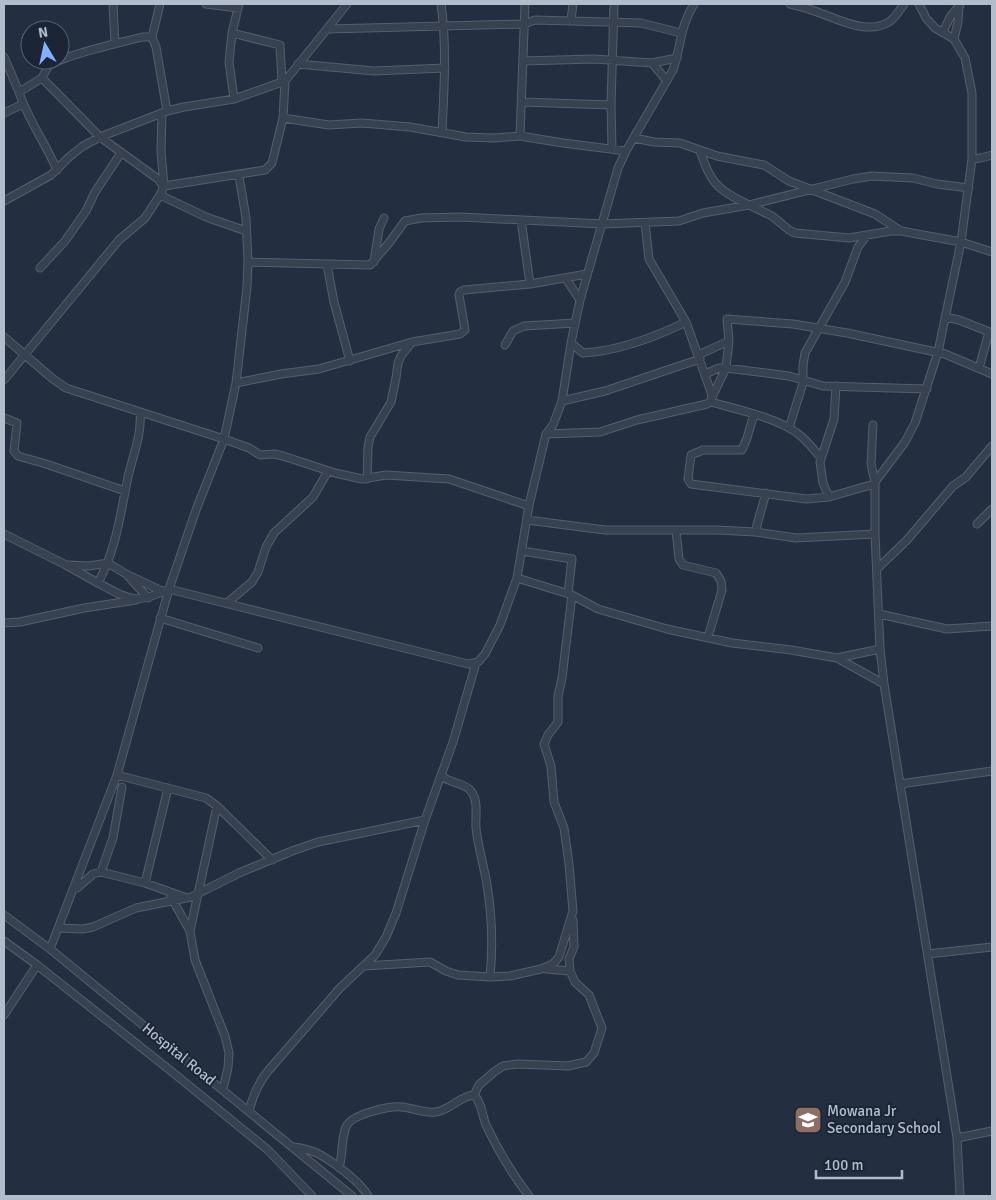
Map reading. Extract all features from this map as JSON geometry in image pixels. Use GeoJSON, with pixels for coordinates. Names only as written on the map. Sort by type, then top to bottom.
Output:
{"type":"FeatureCollection","features":[{"type":"Feature","properties":{"kind":"street"},"geometry":{"type":"LineString","coordinates":[[113,4],[115,44]]}},
{"type":"Feature","properties":{"kind":"street"},"geometry":{"type":"LineString","coordinates":[[4,380],[119,240],[145,218],[164,186],[161,151],[164,112],[156,47],[152,37],[160,4]]}},
{"type":"Feature","properties":{"kind":"street"},"geometry":{"type":"LineString","coordinates":[[206,4],[238,6],[232,33],[229,62],[234,99]]}},
{"type":"Feature","properties":{"kind":"street"},"geometry":{"type":"LineString","coordinates":[[4,201],[51,176],[76,152],[100,137],[164,112],[234,99],[284,81],[347,4]]}},
{"type":"Feature","properties":{"kind":"street"},"geometry":{"type":"LineString","coordinates":[[441,4],[444,25],[445,68],[442,132]]}},
{"type":"Feature","properties":{"kind":"street"},"geometry":{"type":"LineString","coordinates":[[520,136],[525,4]]}},
{"type":"Feature","properties":{"kind":"street"},"geometry":{"type":"LineString","coordinates":[[571,20],[573,4]]}},
{"type":"Feature","properties":{"kind":"street"},"geometry":{"type":"LineString","coordinates":[[612,149],[614,4]]}},
{"type":"Feature","properties":{"kind":"street"},"geometry":{"type":"LineString","coordinates":[[64,564],[90,566],[108,563],[126,574],[166,590],[227,603],[468,664],[476,663],[482,659],[492,642],[517,578],[529,506],[546,434],[553,425],[562,401],[580,300],[609,194],[626,151],[667,81],[677,58],[685,20],[694,4]]}},
{"type":"Feature","properties":{"kind":"street"},"geometry":{"type":"LineString","coordinates":[[790,4],[819,12],[844,23],[864,26],[889,22],[904,4]]}},
{"type":"Feature","properties":{"kind":"street"},"geometry":{"type":"LineString","coordinates":[[754,414],[742,450],[713,450],[691,455],[688,478],[691,484],[806,498],[829,497],[875,484],[905,442],[917,417],[938,352],[962,242],[972,159],[972,93],[965,58],[954,39],[935,28],[926,18],[919,4]]}},
{"type":"Feature","properties":{"kind":"street"},"geometry":{"type":"LineString","coordinates":[[943,32],[950,17],[960,5]]}},
{"type":"Feature","properties":{"kind":"street"},"geometry":{"type":"LineString","coordinates":[[954,39],[960,5]]}},
{"type":"Feature","properties":{"kind":"street"},"geometry":{"type":"LineString","coordinates":[[328,29],[524,24],[535,20],[571,20],[650,24],[681,33]]}},
{"type":"Feature","properties":{"kind":"street"},"geometry":{"type":"LineString","coordinates":[[164,186],[239,176],[265,170],[272,163],[283,118],[284,81],[280,45],[232,33]]}},
{"type":"Feature","properties":{"kind":"street"},"geometry":{"type":"LineString","coordinates":[[19,92],[42,78],[48,67],[55,62],[77,54],[142,37],[152,37]]}},
{"type":"Feature","properties":{"kind":"street"},"geometry":{"type":"LineString","coordinates":[[4,57],[23,104],[57,170]]}},
{"type":"Feature","properties":{"kind":"street"},"geometry":{"type":"LineString","coordinates":[[523,62],[581,59],[652,63],[677,58]]}},
{"type":"Feature","properties":{"kind":"street"},"geometry":{"type":"LineString","coordinates":[[652,63],[667,81]]}},
{"type":"Feature","properties":{"kind":"street"},"geometry":{"type":"LineString","coordinates":[[298,64],[374,71],[445,68]]}},
{"type":"Feature","properties":{"kind":"street"},"geometry":{"type":"LineString","coordinates":[[42,78],[100,137],[158,179],[164,186]]}},
{"type":"Feature","properties":{"kind":"street"},"geometry":{"type":"LineString","coordinates":[[522,102],[612,105]]}},
{"type":"Feature","properties":{"kind":"street"},"geometry":{"type":"LineString","coordinates":[[4,113],[23,104]]}},
{"type":"Feature","properties":{"kind":"street"},"geometry":{"type":"LineString","coordinates":[[283,118],[329,125],[362,123],[410,127],[466,137],[494,138],[520,136],[626,151]]}},
{"type":"Feature","properties":{"kind":"street"},"geometry":{"type":"LineString","coordinates":[[634,138],[654,142],[680,143],[716,156],[764,165],[780,177],[875,214],[901,231]]}},
{"type":"Feature","properties":{"kind":"street"},"geometry":{"type":"LineString","coordinates":[[700,151],[715,184],[732,197],[772,216],[789,230],[836,238],[901,231],[962,242],[992,252]]}},
{"type":"Feature","properties":{"kind":"street"},"geometry":{"type":"LineString","coordinates":[[40,268],[70,235],[121,153]]}},
{"type":"Feature","properties":{"kind":"street"},"geometry":{"type":"LineString","coordinates":[[972,159],[992,155]]}},
{"type":"Feature","properties":{"kind":"street"},"geometry":{"type":"LineString","coordinates":[[50,950],[74,892],[117,775],[166,590],[224,439],[236,383],[247,287],[246,231],[239,176]]}},
{"type":"Feature","properties":{"kind":"street"},"geometry":{"type":"LineString","coordinates":[[248,262],[370,266],[404,221],[420,218],[460,217],[602,224],[679,222],[703,213],[749,205],[853,178],[872,176],[913,178],[937,184],[969,188]]}},
{"type":"Feature","properties":{"kind":"street"},"geometry":{"type":"LineString","coordinates":[[160,194],[206,217],[246,231]]}},
{"type":"Feature","properties":{"kind":"street"},"geometry":{"type":"LineString","coordinates":[[374,262],[379,229],[384,218]]}},
{"type":"Feature","properties":{"kind":"street"},"geometry":{"type":"LineString","coordinates":[[520,220],[530,284]]}},
{"type":"Feature","properties":{"kind":"street"},"geometry":{"type":"LineString","coordinates":[[645,223],[649,259],[686,322],[705,374],[711,399]]}},
{"type":"Feature","properties":{"kind":"street"},"geometry":{"type":"LineString","coordinates":[[789,428],[804,379],[804,358],[818,327],[843,286],[858,248],[867,235]]}},
{"type":"Feature","properties":{"kind":"street"},"geometry":{"type":"LineString","coordinates":[[327,265],[334,302],[350,361]]}},
{"type":"Feature","properties":{"kind":"street"},"geometry":{"type":"LineString","coordinates":[[236,383],[280,374],[319,369],[412,342],[464,333],[459,296],[460,292],[464,290],[530,284],[587,274]]}},
{"type":"Feature","properties":{"kind":"street"},"geometry":{"type":"LineString","coordinates":[[566,279],[580,300]]}},
{"type":"Feature","properties":{"kind":"street"},"geometry":{"type":"LineString","coordinates":[[945,317],[960,320],[991,332],[979,368]]}},
{"type":"Feature","properties":{"kind":"street"},"geometry":{"type":"LineString","coordinates":[[546,434],[600,432],[637,420],[702,406],[711,399],[726,368],[729,341],[726,320],[818,327],[938,352],[992,374]]}},
{"type":"Feature","properties":{"kind":"street"},"geometry":{"type":"LineString","coordinates":[[571,343],[583,352],[612,350],[652,337],[686,322]]}},
{"type":"Feature","properties":{"kind":"street"},"geometry":{"type":"LineString","coordinates":[[505,345],[513,331],[524,326],[575,323]]}},
{"type":"Feature","properties":{"kind":"street"},"geometry":{"type":"LineString","coordinates":[[4,337],[66,388],[224,439],[248,448],[260,455],[274,454],[283,456],[352,478],[367,479],[386,475],[449,479],[529,506]]}},
{"type":"Feature","properties":{"kind":"street"},"geometry":{"type":"LineString","coordinates":[[562,401],[605,391],[699,357],[729,341]]}},
{"type":"Feature","properties":{"kind":"street"},"geometry":{"type":"LineString","coordinates":[[367,479],[370,437],[391,402],[401,356],[412,342]]}},
{"type":"Feature","properties":{"kind":"street"},"geometry":{"type":"LineString","coordinates":[[394,348],[401,356]]}},
{"type":"Feature","properties":{"kind":"street"},"geometry":{"type":"LineString","coordinates":[[705,374],[719,368],[726,368],[804,379],[823,386],[927,389]]}},
{"type":"Feature","properties":{"kind":"street"},"geometry":{"type":"LineString","coordinates":[[829,497],[821,473],[821,458],[834,419],[836,386]]}},
{"type":"Feature","properties":{"kind":"street"},"geometry":{"type":"LineString","coordinates":[[711,399],[789,428],[802,438],[821,458]]}},
{"type":"Feature","properties":{"kind":"street"},"geometry":{"type":"LineString","coordinates":[[98,583],[108,563],[118,532],[125,492],[141,425],[140,413]]}},
{"type":"Feature","properties":{"kind":"street"},"geometry":{"type":"LineString","coordinates":[[141,425],[149,416]]}},
{"type":"Feature","properties":{"kind":"street"},"geometry":{"type":"LineString","coordinates":[[4,418],[17,423],[14,451],[18,456],[125,492]]}},
{"type":"Feature","properties":{"kind":"street"},"geometry":{"type":"LineString","coordinates":[[873,425],[871,464],[875,484],[875,534],[880,649],[957,1138],[960,1196]]}},
{"type":"Feature","properties":{"kind":"street"},"geometry":{"type":"LineString","coordinates":[[877,569],[907,540],[953,486],[966,477],[992,446]]}},
{"type":"Feature","properties":{"kind":"street"},"geometry":{"type":"LineString","coordinates":[[227,603],[252,582],[258,572],[266,547],[274,533],[313,498],[328,471]]}},
{"type":"Feature","properties":{"kind":"street"},"geometry":{"type":"LineString","coordinates":[[755,532],[766,493]]}},
{"type":"Feature","properties":{"kind":"street"},"geometry":{"type":"LineString","coordinates":[[977,524],[992,509]]}},
{"type":"Feature","properties":{"kind":"street"},"geometry":{"type":"LineString","coordinates":[[527,520],[605,530],[755,532],[796,538],[875,534]]}},
{"type":"Feature","properties":{"kind":"street"},"geometry":{"type":"LineString","coordinates":[[676,530],[679,559],[683,565],[716,573],[722,580],[722,590],[708,637]]}},
{"type":"Feature","properties":{"kind":"street"},"geometry":{"type":"LineString","coordinates":[[4,534],[125,596],[144,599]]}},
{"type":"Feature","properties":{"kind":"street"},"geometry":{"type":"LineString","coordinates":[[474,1095],[479,1085],[503,1066],[518,1064],[568,1066],[586,1062],[591,1057],[600,1035],[600,1022],[589,995],[575,982],[570,970],[569,959],[574,947],[569,864],[564,828],[554,802],[551,766],[544,744],[545,739],[558,722],[558,696],[562,678],[572,559],[522,552]]}},
{"type":"Feature","properties":{"kind":"street"},"geometry":{"type":"LineString","coordinates":[[126,574],[144,599]]}},
{"type":"Feature","properties":{"kind":"street"},"geometry":{"type":"LineString","coordinates":[[517,578],[570,594],[598,609],[667,629],[732,643],[837,658],[884,684]]}},
{"type":"Feature","properties":{"kind":"street"},"geometry":{"type":"LineString","coordinates":[[4,623],[144,599],[166,590]]}},
{"type":"Feature","properties":{"kind":"street"},"geometry":{"type":"LineString","coordinates":[[879,614],[947,629],[992,626]]}},
{"type":"Feature","properties":{"kind":"street"},"geometry":{"type":"LineString","coordinates":[[160,618],[258,648]]}},
{"type":"Feature","properties":{"kind":"street"},"geometry":{"type":"LineString","coordinates":[[837,658],[880,649]]}},
{"type":"Feature","properties":{"kind":"street"},"geometry":{"type":"LineString","coordinates":[[249,1111],[254,1092],[260,1081],[340,988],[375,955],[386,937],[396,914],[424,820],[453,742],[476,663]]}},
{"type":"Feature","properties":{"kind":"street"},"geometry":{"type":"LineString","coordinates":[[900,784],[992,771]]}},
{"type":"Feature","properties":{"kind":"street"},"geometry":{"type":"LineString","coordinates":[[117,775],[206,798],[217,806],[272,860]]}},
{"type":"Feature","properties":{"kind":"street"},"geometry":{"type":"LineString","coordinates":[[441,776],[449,782],[468,788],[476,802],[476,829],[487,885],[490,912],[493,950],[490,977]]}},
{"type":"Feature","properties":{"kind":"street"},"geometry":{"type":"LineString","coordinates":[[110,792],[136,780]]}},
{"type":"Feature","properties":{"kind":"street"},"geometry":{"type":"LineString","coordinates":[[101,872],[113,838],[122,787]]}},
{"type":"Feature","properties":{"kind":"street"},"geometry":{"type":"LineString","coordinates":[[144,883],[168,788]]}},
{"type":"Feature","properties":{"kind":"street"},"geometry":{"type":"LineString","coordinates":[[190,931],[217,806]]}},
{"type":"Feature","properties":{"kind":"street"},"geometry":{"type":"LineString","coordinates":[[59,928],[93,928],[136,908],[186,898],[318,842],[424,820]]}},
{"type":"Feature","properties":{"kind":"street"},"geometry":{"type":"LineString","coordinates":[[74,892],[92,874],[101,872],[144,883],[186,898]]}},
{"type":"Feature","properties":{"kind":"street"},"geometry":{"type":"LineString","coordinates":[[169,892],[190,931],[195,960],[218,1017],[229,1053],[223,1089]]}},
{"type":"Feature","properties":{"kind":"street"},"geometry":{"type":"LineString","coordinates":[[364,966],[430,962],[458,975],[490,977],[510,976],[541,969],[553,964],[559,957],[572,911]]}},
{"type":"Feature","properties":{"kind":"street","name":"Hospital Road"},"geometry":{"type":"LineString","coordinates":[[4,915],[223,1089],[352,1196]]}},
{"type":"Feature","properties":{"kind":"street"},"geometry":{"type":"LineString","coordinates":[[4,941],[171,1071],[268,1150],[312,1196]]}},
{"type":"Feature","properties":{"kind":"street"},"geometry":{"type":"LineString","coordinates":[[928,954],[991,948]]}},
{"type":"Feature","properties":{"kind":"street"},"geometry":{"type":"LineString","coordinates":[[4,1015],[37,965]]}},
{"type":"Feature","properties":{"kind":"street"},"geometry":{"type":"LineString","coordinates":[[541,969],[570,970]]}},
{"type":"Feature","properties":{"kind":"street"},"geometry":{"type":"LineString","coordinates":[[340,1168],[346,1128],[349,1121],[356,1117],[394,1107],[404,1107],[420,1112],[436,1112],[448,1109],[468,1096],[474,1095]]}},
{"type":"Feature","properties":{"kind":"street"},"geometry":{"type":"LineString","coordinates":[[474,1095],[478,1100],[485,1122],[503,1159],[529,1196]]}},
{"type":"Feature","properties":{"kind":"street"},"geometry":{"type":"LineString","coordinates":[[957,1138],[992,1131]]}},
{"type":"Feature","properties":{"kind":"street"},"geometry":{"type":"LineString","coordinates":[[292,1146],[317,1153],[340,1168],[363,1188],[368,1196]]}},
{"type":"Feature","properties":{"kind":"place","name":"Mowana Jr Secondary School"},"geometry":{"type":"Point","coordinates":[808,1120]}}]}
